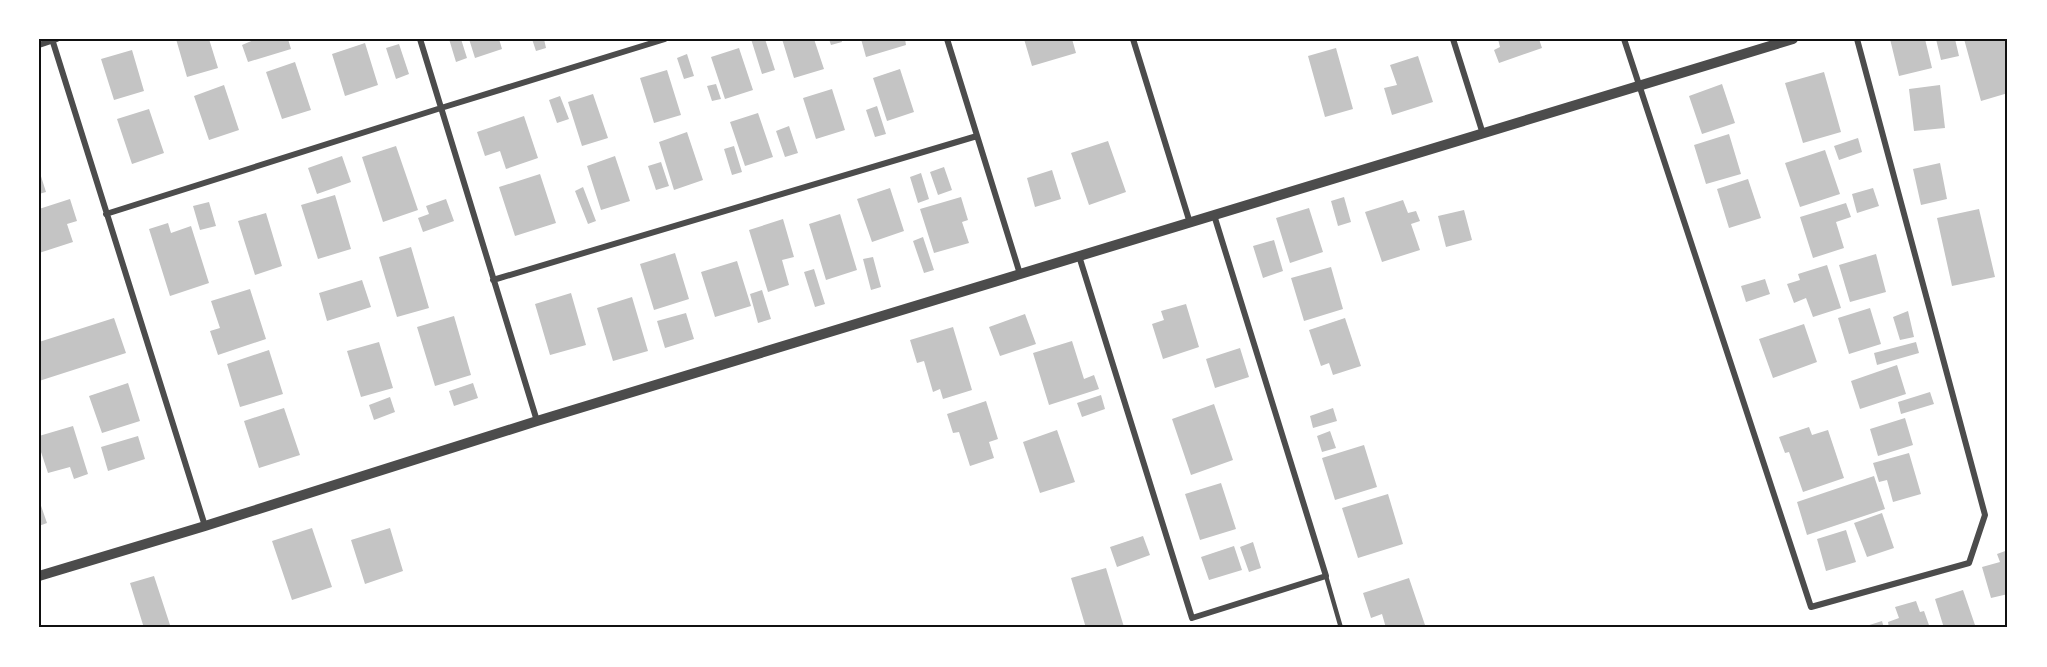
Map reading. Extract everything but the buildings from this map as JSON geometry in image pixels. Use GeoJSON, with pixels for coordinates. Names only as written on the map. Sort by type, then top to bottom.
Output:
{"type":"FeatureCollection","features":[{"type":"Feature","properties":{"kind":"street"},"geometry":{"type":"LineString","coordinates":[[39,45],[54,39],[105,214],[157,368],[205,526]]}},
{"type":"Feature","properties":{"kind":"street"},"geometry":{"type":"LineString","coordinates":[[420,39],[537,421]]}},
{"type":"Feature","properties":{"kind":"street"},"geometry":{"type":"LineString","coordinates":[[105,214],[665,39]]}},
{"type":"Feature","properties":{"kind":"street"},"geometry":{"type":"LineString","coordinates":[[947,39],[1020,274]]}},
{"type":"Feature","properties":{"kind":"street"},"geometry":{"type":"LineString","coordinates":[[1133,39],[1190,223]]}},
{"type":"Feature","properties":{"kind":"street"},"geometry":{"type":"LineString","coordinates":[[1453,39],[1483,134]]}},
{"type":"Feature","properties":{"kind":"street"},"geometry":{"type":"LineString","coordinates":[[1624,39],[1812,607],[1970,563],[1985,515],[1857,39]]}},
{"type":"Feature","properties":{"kind":"street"},"geometry":{"type":"LineString","coordinates":[[39,576],[537,421],[1794,39]]}},
{"type":"Feature","properties":{"kind":"street"},"geometry":{"type":"LineString","coordinates":[[493,280],[977,136]]}},
{"type":"Feature","properties":{"kind":"street"},"geometry":{"type":"LineString","coordinates":[[1079,256],[1192,618],[1326,576],[1214,215]]}},
{"type":"Feature","properties":{"kind":"lane"},"geometry":{"type":"LineString","coordinates":[[1326,576],[1341,628]]}}]}
